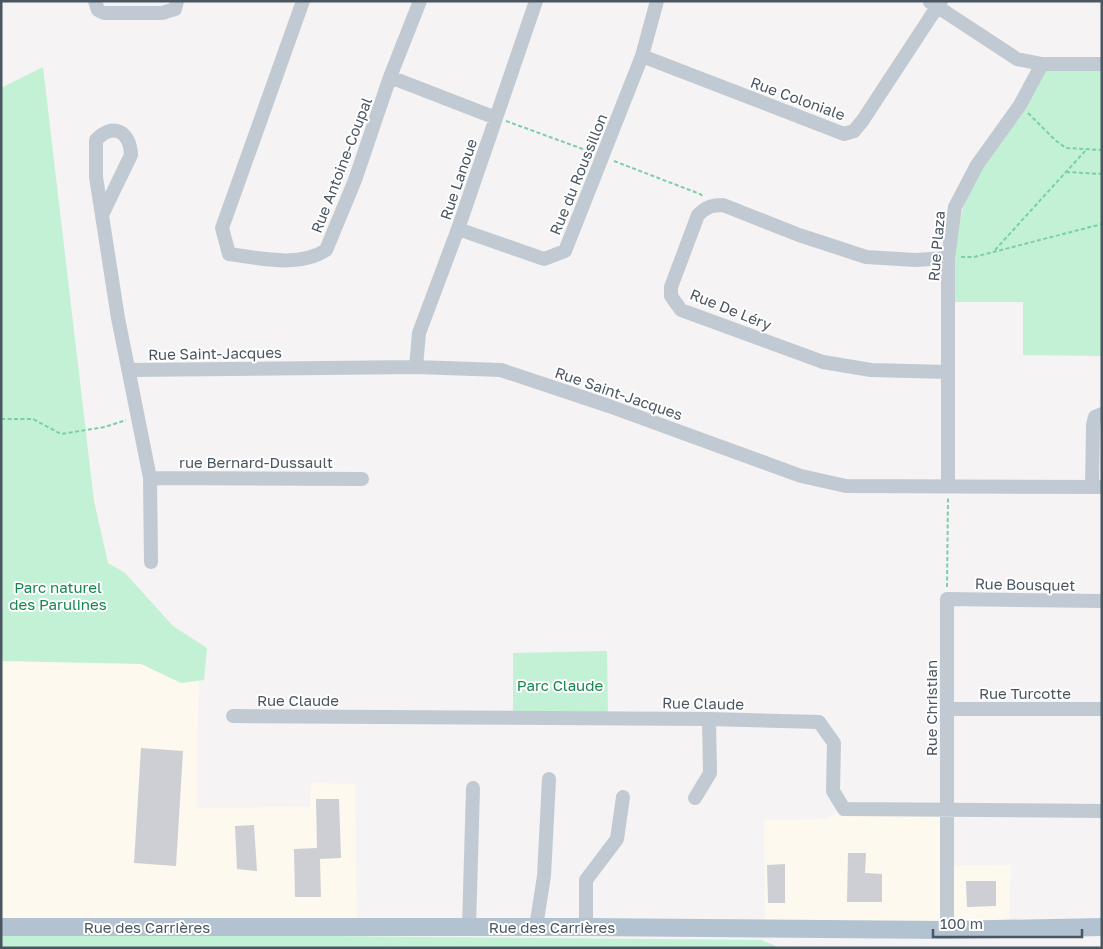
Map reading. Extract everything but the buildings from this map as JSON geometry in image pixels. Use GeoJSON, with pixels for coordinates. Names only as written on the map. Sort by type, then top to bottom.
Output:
{"type":"FeatureCollection","features":[{"type":"Feature","properties":{"kind":"main road","name":"Rue des Carrières"},"geometry":{"type":"LineString","coordinates":[[1,927],[586,927],[946,930],[1102,927]]}},
{"type":"Feature","properties":{"kind":"street"},"geometry":{"type":"LineString","coordinates":[[94,1],[98,10],[104,14],[162,13],[175,8],[177,1]]}},
{"type":"Feature","properties":{"kind":"street","name":"Rue Antoine-Coupal"},"geometry":{"type":"LineString","coordinates":[[303,1],[222,228],[229,254],[280,260],[308,258],[319,255],[326,250],[355,180],[390,77],[420,1]]}},
{"type":"Feature","properties":{"kind":"street","name":"Rue Lanoue"},"geometry":{"type":"LineString","coordinates":[[416,367],[419,333],[458,229],[536,1]]}},
{"type":"Feature","properties":{"kind":"street","name":"Rue du Roussillon"},"geometry":{"type":"LineString","coordinates":[[458,229],[544,259],[565,251],[642,56],[658,1]]}},
{"type":"Feature","properties":{"kind":"street"},"geometry":{"type":"LineString","coordinates":[[936,3],[1017,59],[1042,64],[1102,64]]}},
{"type":"Feature","properties":{"kind":"street","name":"Rue Coloniale"},"geometry":{"type":"LineString","coordinates":[[642,56],[844,134],[854,131],[863,120],[936,3]]}},
{"type":"Feature","properties":{"kind":"street","name":"Rue Plaza"},"geometry":{"type":"LineString","coordinates":[[948,486],[948,258],[955,207],[977,165],[1020,104],[1042,64]]}},
{"type":"Feature","properties":{"kind":"street"},"geometry":{"type":"LineString","coordinates":[[390,77],[496,118]]}},
{"type":"Feature","properties":{"kind":"street"},"geometry":{"type":"LineString","coordinates":[[102,215],[131,155],[131,146],[127,137],[122,132],[112,131],[102,134],[96,140],[96,177],[118,318],[150,478],[151,562]]}},
{"type":"Feature","properties":{"kind":"street","name":"Rue De Léry"},"geometry":{"type":"LineString","coordinates":[[948,258],[915,260],[866,257],[798,235],[723,205],[715,205],[706,208],[698,215],[671,287],[671,296],[681,310],[823,362],[871,370],[948,372]]}},
{"type":"Feature","properties":{"kind":"street","name":"Rue Saint-Jacques"},"geometry":{"type":"LineString","coordinates":[[129,370],[416,367],[501,370],[609,406],[801,476],[846,486],[1097,487],[1093,425],[1095,417],[1102,414]]}},
{"type":"Feature","properties":{"kind":"street","name":"rue Bernard-Dussault"},"geometry":{"type":"LineString","coordinates":[[150,478],[362,479]]}},
{"type":"Feature","properties":{"kind":"street","name":"Rue Bousquet"},"geometry":{"type":"LineString","coordinates":[[947,599],[1102,601]]}},
{"type":"Feature","properties":{"kind":"street","name":"Rue Christian"},"geometry":{"type":"LineString","coordinates":[[946,930],[947,599]]}},
{"type":"Feature","properties":{"kind":"street","name":"Rue Turcotte"},"geometry":{"type":"LineString","coordinates":[[947,709],[1102,709]]}},
{"type":"Feature","properties":{"kind":"street","name":"Rue Claude"},"geometry":{"type":"LineString","coordinates":[[233,716],[709,719],[819,722],[834,743],[833,791],[844,810],[1102,811]]}},
{"type":"Feature","properties":{"kind":"street"},"geometry":{"type":"LineString","coordinates":[[696,798],[710,772],[709,719]]}},
{"type":"Feature","properties":{"kind":"street"},"geometry":{"type":"LineString","coordinates":[[536,927],[544,876],[550,780]]}},
{"type":"Feature","properties":{"kind":"street"},"geometry":{"type":"LineString","coordinates":[[469,927],[473,788]]}},
{"type":"Feature","properties":{"kind":"street"},"geometry":{"type":"LineString","coordinates":[[586,927],[586,880],[616,839],[623,797]]}},
{"type":"Feature","properties":{"kind":"path"},"geometry":{"type":"LineString","coordinates":[[1020,104],[1055,140],[1066,148],[1102,150]]}},
{"type":"Feature","properties":{"kind":"path"},"geometry":{"type":"LineString","coordinates":[[995,250],[1086,150]]}},
{"type":"Feature","properties":{"kind":"path"},"geometry":{"type":"LineString","coordinates":[[1066,172],[1102,174]]}},
{"type":"Feature","properties":{"kind":"path"},"geometry":{"type":"LineString","coordinates":[[948,258],[974,257],[995,250],[1102,224]]}},
{"type":"Feature","properties":{"kind":"path"},"geometry":{"type":"LineString","coordinates":[[1,419],[33,419],[61,434],[105,427],[138,416]]}},
{"type":"Feature","properties":{"kind":"path"},"geometry":{"type":"LineString","coordinates":[[947,599],[948,486]]}},
{"type":"Feature","properties":{"kind":"shaded area"},"geometry":{"type":"Polygon","coordinates":[[[200,654],[197,808],[310,807],[311,783],[355,784],[357,926],[1,925],[1,655],[200,654]]]}},
{"type":"Feature","properties":{"kind":"shaded area"},"geometry":{"type":"Polygon","coordinates":[[[844,809],[947,811],[947,866],[1011,865],[1009,929],[765,924],[764,820],[826,819],[844,809]]]}},
{"type":"Feature","properties":{"kind":"green space"},"geometry":{"type":"Polygon","coordinates":[[[1102,66],[1102,356],[1023,355],[1023,302],[953,302],[953,254],[968,185],[1042,68],[1102,66]]]}},
{"type":"Feature","properties":{"kind":"green space","name":"Parc naturel des Parulines"},"geometry":{"type":"Polygon","coordinates":[[[43,67],[94,501],[108,563],[125,573],[173,626],[207,648],[204,680],[181,683],[141,664],[1,661],[1,88],[43,67]]]}},
{"type":"Feature","properties":{"kind":"green space","name":"Parc Claude"},"geometry":{"type":"Polygon","coordinates":[[[607,651],[608,718],[513,718],[513,653],[607,651]]]}},
{"type":"Feature","properties":{"kind":"green space"},"geometry":{"type":"Polygon","coordinates":[[[1,933],[761,940],[781,948],[393,948],[388,946],[386,948],[1,948],[1,933]]]}}]}
